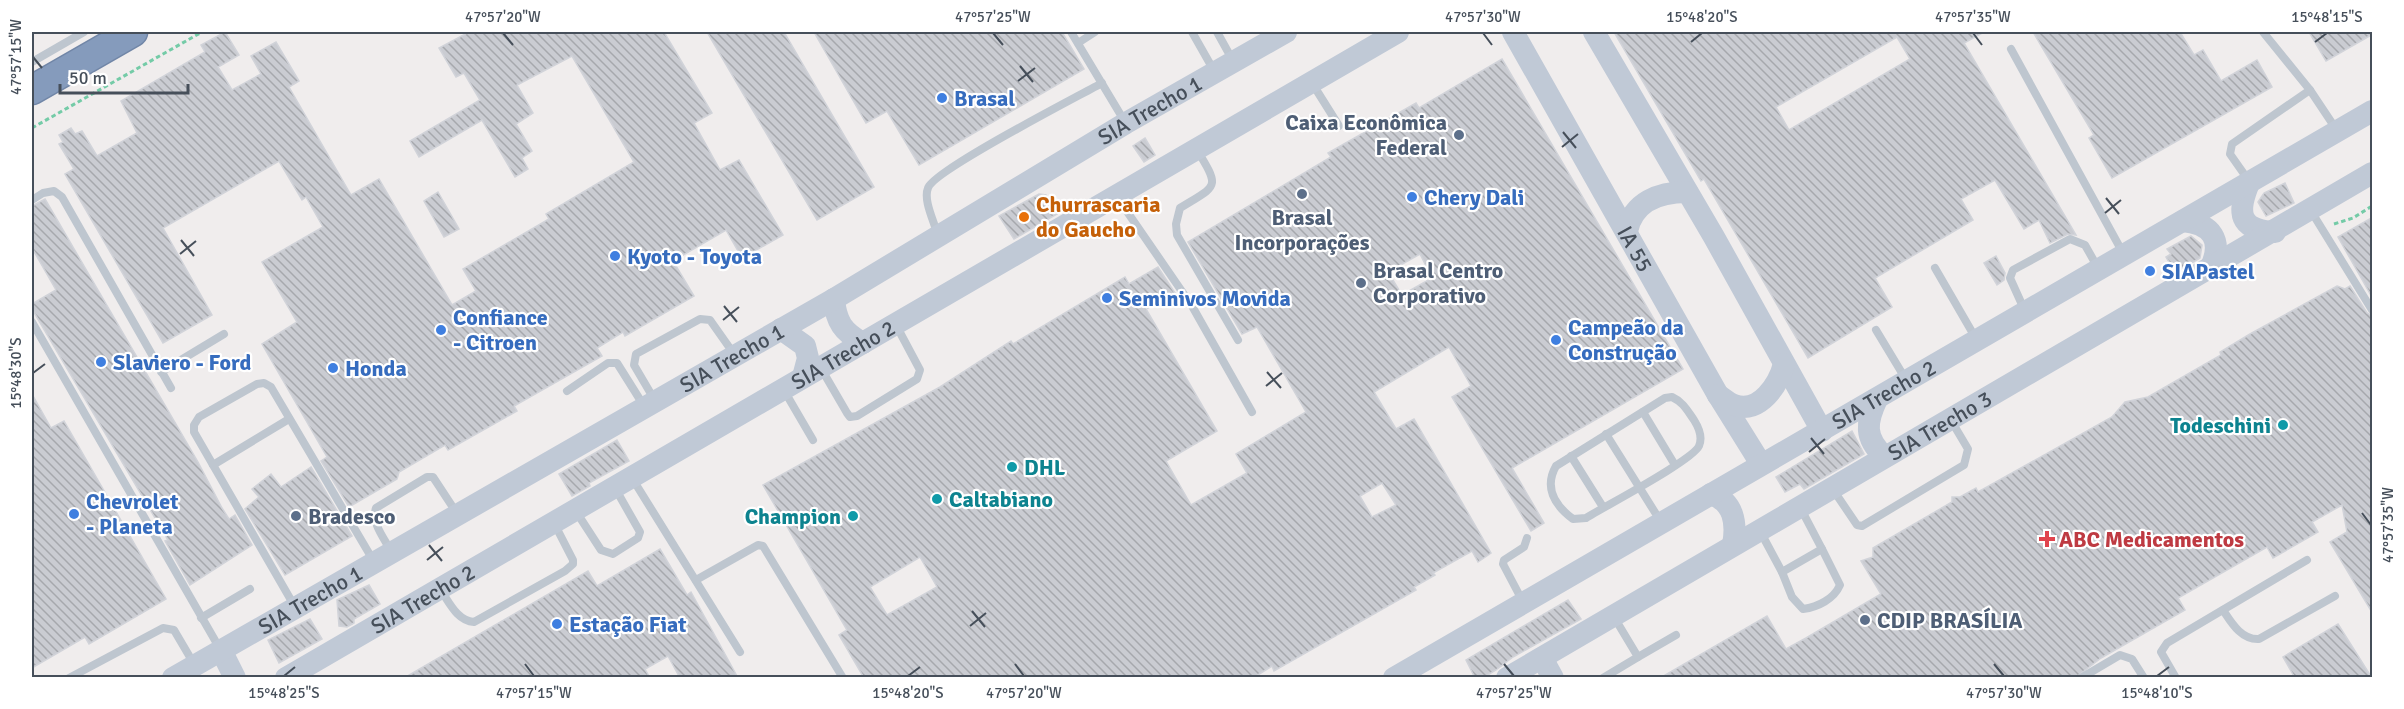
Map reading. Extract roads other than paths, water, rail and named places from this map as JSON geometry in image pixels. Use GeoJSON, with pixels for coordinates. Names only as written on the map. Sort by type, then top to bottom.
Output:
{"type":"FeatureCollection","features":[{"type":"Feature","properties":{"kind":"highway"},"geometry":{"type":"LineString","coordinates":[[32,90],[133,32]]}},
{"type":"Feature","properties":{"kind":"main road","name":"SIA Trecho 1"},"geometry":{"type":"LineString","coordinates":[[173,678],[382,556],[834,299],[1126,123],[1286,32]]}},
{"type":"Feature","properties":{"kind":"main road","name":"SIA Trecho 2"},"geometry":{"type":"LineString","coordinates":[[292,676],[439,588],[1398,32]]}},
{"type":"Feature","properties":{"kind":"main road","name":"IA 55"},"geometry":{"type":"LineString","coordinates":[[1513,32],[1718,395],[1761,464]]}},
{"type":"Feature","properties":{"kind":"main road"},"geometry":{"type":"LineString","coordinates":[[1594,32],[1822,431]]}},
{"type":"Feature","properties":{"kind":"main road","name":"SIA Trecho 2"},"geometry":{"type":"LineString","coordinates":[[1394,678],[2373,111]]}},
{"type":"Feature","properties":{"kind":"main road","name":"SIA Trecho 3"},"geometry":{"type":"LineString","coordinates":[[1507,678],[1949,418],[2373,173]]}},
{"type":"Feature","properties":{"kind":"main road"},"geometry":{"type":"LineString","coordinates":[[2249,183],[2241,212],[2247,224],[2260,231],[2274,232]]}},
{"type":"Feature","properties":{"kind":"main road"},"geometry":{"type":"LineString","coordinates":[[1627,231],[1630,218],[1645,201],[1666,194],[1687,192]]}},
{"type":"Feature","properties":{"kind":"main road"},"geometry":{"type":"LineString","coordinates":[[2183,221],[2202,225],[2215,238],[2217,254],[2211,267]]}},
{"type":"Feature","properties":{"kind":"main road"},"geometry":{"type":"LineString","coordinates":[[834,299],[835,314],[840,325],[849,335],[863,343]]}},
{"type":"Feature","properties":{"kind":"main road"},"geometry":{"type":"LineString","coordinates":[[781,329],[805,346],[812,372]]}},
{"type":"Feature","properties":{"kind":"main road"},"geometry":{"type":"LineString","coordinates":[[1718,395],[1735,405],[1753,404],[1774,388],[1779,381],[1784,364]]}},
{"type":"Feature","properties":{"kind":"main road"},"geometry":{"type":"LineString","coordinates":[[1877,399],[1867,424],[1869,437],[1884,456]]}},
{"type":"Feature","properties":{"kind":"main road"},"geometry":{"type":"LineString","coordinates":[[1710,494],[1726,501],[1732,511],[1735,533],[1733,545]]}},
{"type":"Feature","properties":{"kind":"main road"},"geometry":{"type":"LineString","coordinates":[[220,650],[236,678]]}},
{"type":"Feature","properties":{"kind":"main road"},"geometry":{"type":"LineString","coordinates":[[1542,658],[1553,678]]}},
{"type":"Feature","properties":{"kind":"lane"},"geometry":{"type":"LineString","coordinates":[[32,62],[84,32]]}},
{"type":"Feature","properties":{"kind":"lane"},"geometry":{"type":"LineString","coordinates":[[1071,32],[1126,123]]}},
{"type":"Feature","properties":{"kind":"lane"},"geometry":{"type":"LineString","coordinates":[[1078,43],[1095,32]]}},
{"type":"Feature","properties":{"kind":"lane"},"geometry":{"type":"LineString","coordinates":[[1192,32],[1224,67]]}},
{"type":"Feature","properties":{"kind":"lane"},"geometry":{"type":"LineString","coordinates":[[1217,32],[1224,67]]}},
{"type":"Feature","properties":{"kind":"lane"},"geometry":{"type":"LineString","coordinates":[[2263,32],[2310,90],[2338,131]]}},
{"type":"Feature","properties":{"kind":"lane"},"geometry":{"type":"LineString","coordinates":[[2011,49],[2124,256]]}},
{"type":"Feature","properties":{"kind":"lane"},"geometry":{"type":"LineString","coordinates":[[1311,82],[1339,126]]}},
{"type":"Feature","properties":{"kind":"lane"},"geometry":{"type":"LineString","coordinates":[[938,237],[926,195],[930,184],[959,163],[1102,83]]}},
{"type":"Feature","properties":{"kind":"lane"},"geometry":{"type":"LineString","coordinates":[[2249,183],[2230,153],[2232,144],[2310,90]]}},
{"type":"Feature","properties":{"kind":"lane"},"geometry":{"type":"LineString","coordinates":[[1197,149],[1214,177],[1214,183],[1210,189],[1180,208],[1176,224],[1177,235],[1238,340]]}},
{"type":"Feature","properties":{"kind":"lane"},"geometry":{"type":"LineString","coordinates":[[32,200],[43,193],[54,191],[62,196],[171,388]]}},
{"type":"Feature","properties":{"kind":"lane"},"geometry":{"type":"LineString","coordinates":[[1117,196],[1192,306],[1252,412]]}},
{"type":"Feature","properties":{"kind":"lane"},"geometry":{"type":"LineString","coordinates":[[2311,210],[2373,310]]}},
{"type":"Feature","properties":{"kind":"lane"},"geometry":{"type":"LineString","coordinates":[[2026,313],[2011,285],[2010,278],[2013,270],[2070,239],[2085,245],[2100,270]]}},
{"type":"Feature","properties":{"kind":"lane"},"geometry":{"type":"LineString","coordinates":[[1935,268],[1977,341]]}},
{"type":"Feature","properties":{"kind":"lane"},"geometry":{"type":"LineString","coordinates":[[650,404],[634,365],[636,354],[705,317],[710,320],[735,356]]}},
{"type":"Feature","properties":{"kind":"lane"},"geometry":{"type":"LineString","coordinates":[[32,322],[220,650]]}},
{"type":"Feature","properties":{"kind":"lane"},"geometry":{"type":"LineString","coordinates":[[812,372],[850,417],[857,416],[919,375],[920,370],[895,324]]}},
{"type":"Feature","properties":{"kind":"lane"},"geometry":{"type":"LineString","coordinates":[[1876,330],[1907,382]]}},
{"type":"Feature","properties":{"kind":"lane"},"geometry":{"type":"LineString","coordinates":[[162,372],[224,334]]}},
{"type":"Feature","properties":{"kind":"lane"},"geometry":{"type":"LineString","coordinates":[[567,391],[608,363],[617,363],[650,404]]}},
{"type":"Feature","properties":{"kind":"lane"},"geometry":{"type":"LineString","coordinates":[[295,607],[194,432],[194,425],[199,417],[257,384],[264,383],[271,387],[382,556]]}},
{"type":"Feature","properties":{"kind":"lane"},"geometry":{"type":"LineString","coordinates":[[784,388],[813,440]]}},
{"type":"Feature","properties":{"kind":"lane"},"geometry":{"type":"LineString","coordinates":[[1672,397],[1681,401],[1698,426],[1701,439],[1698,448],[1675,465],[1586,518],[1573,519],[1556,501],[1550,488],[1549,477],[1556,466],[1643,412],[1665,398],[1672,397]]}},
{"type":"Feature","properties":{"kind":"lane"},"geometry":{"type":"LineString","coordinates":[[1643,412],[1675,465]]}},
{"type":"Feature","properties":{"kind":"lane"},"geometry":{"type":"LineString","coordinates":[[1831,488],[1857,525],[1862,526],[1964,465],[1968,449],[1949,418]]}},
{"type":"Feature","properties":{"kind":"lane"},"geometry":{"type":"LineString","coordinates":[[213,465],[290,419]]}},
{"type":"Feature","properties":{"kind":"lane"},"geometry":{"type":"LineString","coordinates":[[1606,434],[1662,522]]}},
{"type":"Feature","properties":{"kind":"lane"},"geometry":{"type":"LineString","coordinates":[[1571,456],[1604,507]]}},
{"type":"Feature","properties":{"kind":"lane"},"geometry":{"type":"LineString","coordinates":[[382,556],[374,516],[376,508],[427,477],[433,477],[440,484],[457,514]]}},
{"type":"Feature","properties":{"kind":"lane"},"geometry":{"type":"LineString","coordinates":[[574,510],[601,550],[613,554],[638,538],[640,532],[623,482]]}},
{"type":"Feature","properties":{"kind":"lane"},"geometry":{"type":"LineString","coordinates":[[623,482],[696,580],[740,652]]}},
{"type":"Feature","properties":{"kind":"lane"},"geometry":{"type":"LineString","coordinates":[[1759,530],[1782,572],[1792,597],[1803,609],[1822,603],[1835,595],[1840,585],[1799,507]]}},
{"type":"Feature","properties":{"kind":"lane"},"geometry":{"type":"LineString","coordinates":[[439,588],[460,616],[466,621],[474,622],[565,571],[573,564],[573,560],[554,522]]}},
{"type":"Feature","properties":{"kind":"lane"},"geometry":{"type":"LineString","coordinates":[[1523,603],[1503,564],[1504,560],[1524,547],[1527,538]]}},
{"type":"Feature","properties":{"kind":"lane"},"geometry":{"type":"LineString","coordinates":[[696,580],[758,545],[763,546],[843,678]]}},
{"type":"Feature","properties":{"kind":"lane"},"geometry":{"type":"LineString","coordinates":[[1782,572],[1822,549]]}},
{"type":"Feature","properties":{"kind":"lane"},"geometry":{"type":"LineString","coordinates":[[2176,678],[2161,652],[2163,646],[2307,560]]}},
{"type":"Feature","properties":{"kind":"lane"},"geometry":{"type":"LineString","coordinates":[[201,618],[250,589]]}},
{"type":"Feature","properties":{"kind":"lane"},"geometry":{"type":"LineString","coordinates":[[2223,610],[2241,633],[2252,639],[2259,639],[2335,596]]}},
{"type":"Feature","properties":{"kind":"lane"},"geometry":{"type":"LineString","coordinates":[[1613,616],[1638,657]]}},
{"type":"Feature","properties":{"kind":"lane"},"geometry":{"type":"LineString","coordinates":[[69,678],[163,628],[170,627],[195,665]]}},
{"type":"Feature","properties":{"kind":"lane"},"geometry":{"type":"LineString","coordinates":[[1603,678],[1676,635]]}},
{"type":"Feature","properties":{"kind":"lane"},"geometry":{"type":"LineString","coordinates":[[2081,678],[2120,655],[2132,659],[2144,678]]}},
{"type":"Feature","properties":{"kind":"place","name":"Brasal"},"geometry":{"type":"Point","coordinates":[942,98]}},
{"type":"Feature","properties":{"kind":"place","name":"Caixa Econômica Federal"},"geometry":{"type":"Point","coordinates":[1459,135]}},
{"type":"Feature","properties":{"kind":"place","name":"Brasal Incorporações"},"geometry":{"type":"Point","coordinates":[1302,194]}},
{"type":"Feature","properties":{"kind":"place","name":"Chery Dali"},"geometry":{"type":"Point","coordinates":[1412,197]}},
{"type":"Feature","properties":{"kind":"place","name":"Churrascaria do Gaucho"},"geometry":{"type":"Point","coordinates":[1024,217]}},
{"type":"Feature","properties":{"kind":"place","name":"Kyoto - Toyota"},"geometry":{"type":"Point","coordinates":[615,256]}},
{"type":"Feature","properties":{"kind":"place","name":"SIAPastel"},"geometry":{"type":"Point","coordinates":[2150,271]}},
{"type":"Feature","properties":{"kind":"place","name":"Brasal Centro Corporativo"},"geometry":{"type":"Point","coordinates":[1361,283]}},
{"type":"Feature","properties":{"kind":"place","name":"Seminivos Movida"},"geometry":{"type":"Point","coordinates":[1107,298]}},
{"type":"Feature","properties":{"kind":"place","name":"Confiance - Citroen"},"geometry":{"type":"Point","coordinates":[441,330]}},
{"type":"Feature","properties":{"kind":"place","name":"Campeão da Construção"},"geometry":{"type":"Point","coordinates":[1556,340]}},
{"type":"Feature","properties":{"kind":"place","name":"Slaviero - Ford"},"geometry":{"type":"Point","coordinates":[101,362]}},
{"type":"Feature","properties":{"kind":"place","name":"Honda"},"geometry":{"type":"Point","coordinates":[333,368]}},
{"type":"Feature","properties":{"kind":"place","name":"Todeschini"},"geometry":{"type":"Point","coordinates":[2283,425]}},
{"type":"Feature","properties":{"kind":"place","name":"DHL"},"geometry":{"type":"Point","coordinates":[1012,467]}},
{"type":"Feature","properties":{"kind":"place","name":"Caltabiano"},"geometry":{"type":"Point","coordinates":[937,499]}},
{"type":"Feature","properties":{"kind":"place","name":"Chevrolet - Planeta"},"geometry":{"type":"Point","coordinates":[74,514]}},
{"type":"Feature","properties":{"kind":"place","name":"Bradesco"},"geometry":{"type":"Point","coordinates":[296,516]}},
{"type":"Feature","properties":{"kind":"place","name":"Champion"},"geometry":{"type":"Point","coordinates":[853,516]}},
{"type":"Feature","properties":{"kind":"place","name":"ABC Medicamentos"},"geometry":{"type":"Point","coordinates":[2047,539]}},
{"type":"Feature","properties":{"kind":"place","name":"CDIP BRASÍLIA"},"geometry":{"type":"Point","coordinates":[1865,620]}},
{"type":"Feature","properties":{"kind":"place","name":"Estação Fiat"},"geometry":{"type":"Point","coordinates":[557,624]}}]}
